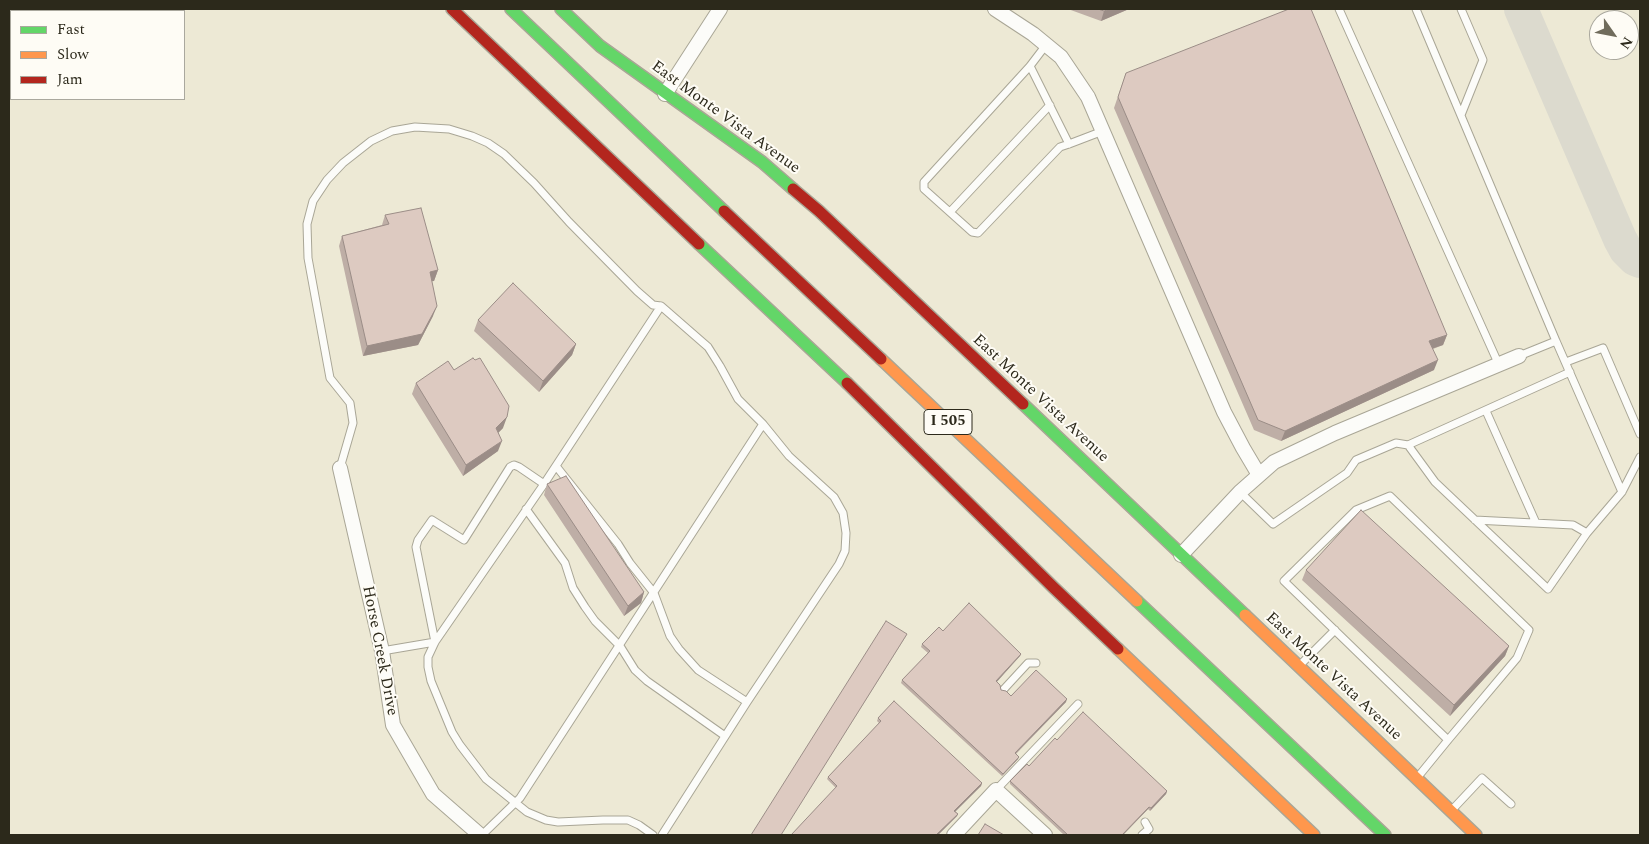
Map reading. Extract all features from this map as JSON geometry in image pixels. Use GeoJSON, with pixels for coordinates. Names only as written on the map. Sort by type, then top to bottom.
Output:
{"type":"FeatureCollection","features":[{"type":"Feature","properties":{"kind":"main road","name":"I 505"},"geometry":{"type":"LineString","coordinates":[[452,9],[884,418],[1053,587],[1314,835]]}},
{"type":"Feature","properties":{"kind":"main road","name":"I 505"},"geometry":{"type":"LineString","coordinates":[[511,9],[1385,835]]}},
{"type":"Feature","properties":{"kind":"main road","name":"East Monte Vista Avenue"},"geometry":{"type":"LineString","coordinates":[[561,9],[600,46],[762,162],[818,211],[1476,835]]}},
{"type":"Feature","properties":{"kind":"street"},"geometry":{"type":"LineString","coordinates":[[665,94],[720,9]]}},
{"type":"Feature","properties":{"kind":"street"},"geometry":{"type":"LineString","coordinates":[[995,9],[1061,57],[1088,97],[1224,412],[1259,474]]}},
{"type":"Feature","properties":{"kind":"street"},"geometry":{"type":"LineString","coordinates":[[1182,556],[1240,492],[1274,462],[1335,433],[1519,356]]}},
{"type":"Feature","properties":{"kind":"street","name":"Horse Creek Drive"},"geometry":{"type":"LineString","coordinates":[[340,468],[382,651],[393,726],[433,794],[481,835]]}},
{"type":"Feature","properties":{"kind":"street"},"geometry":{"type":"LineString","coordinates":[[954,835],[996,790],[1044,835]]}},
{"type":"Feature","properties":{"kind":"lane"},"geometry":{"type":"LineString","coordinates":[[1339,9],[1499,365]]}},
{"type":"Feature","properties":{"kind":"lane"},"geometry":{"type":"LineString","coordinates":[[1416,9],[1622,492]]}},
{"type":"Feature","properties":{"kind":"lane"},"geometry":{"type":"LineString","coordinates":[[1461,9],[1483,60],[1461,115]]}},
{"type":"Feature","properties":{"kind":"lane"},"geometry":{"type":"LineString","coordinates":[[1046,45],[1030,66],[924,182],[924,188],[972,232],[978,234],[1060,147],[1103,131]]}},
{"type":"Feature","properties":{"kind":"lane"},"geometry":{"type":"LineString","coordinates":[[1030,66],[1070,144]]}},
{"type":"Feature","properties":{"kind":"lane"},"geometry":{"type":"LineString","coordinates":[[950,212],[1050,105]]}},
{"type":"Feature","properties":{"kind":"lane"},"geometry":{"type":"LineString","coordinates":[[340,468],[353,423],[350,403],[330,378],[308,258],[307,224],[313,201],[327,180],[343,163],[371,141],[392,131],[416,127],[449,129],[472,136],[488,143],[504,154],[637,292],[652,305],[661,306],[708,347],[738,399],[763,424],[789,456],[834,497],[842,513],[846,533],[845,551],[839,564],[747,702],[662,835]]}},
{"type":"Feature","properties":{"kind":"lane"},"geometry":{"type":"LineString","coordinates":[[654,835],[639,824],[628,820],[558,822],[546,820],[527,812],[486,778],[452,732],[431,681],[428,657],[435,642],[544,484],[661,306]]}},
{"type":"Feature","properties":{"kind":"lane"},"geometry":{"type":"LineString","coordinates":[[1519,356],[1556,341]]}},
{"type":"Feature","properties":{"kind":"lane"},"geometry":{"type":"LineString","coordinates":[[1566,362],[1602,348],[1640,434]]}},
{"type":"Feature","properties":{"kind":"lane"},"geometry":{"type":"LineString","coordinates":[[1240,492],[1273,524],[1347,473],[1356,460],[1396,443],[1408,445],[1570,372]]}},
{"type":"Feature","properties":{"kind":"lane"},"geometry":{"type":"LineString","coordinates":[[1486,411],[1536,523]]}},
{"type":"Feature","properties":{"kind":"lane"},"geometry":{"type":"LineString","coordinates":[[481,835],[516,802],[654,594],[763,424]]}},
{"type":"Feature","properties":{"kind":"lane"},"geometry":{"type":"LineString","coordinates":[[1408,445],[1435,482],[1548,589],[1587,533],[1622,492],[1640,457]]}},
{"type":"Feature","properties":{"kind":"lane"},"geometry":{"type":"LineString","coordinates":[[435,642],[416,546],[418,540],[432,520],[464,540],[510,467],[514,465],[544,484]]}},
{"type":"Feature","properties":{"kind":"lane"},"geometry":{"type":"LineString","coordinates":[[556,466],[618,544],[630,564],[654,594],[670,636],[678,649],[698,670],[747,702]]}},
{"type":"Feature","properties":{"kind":"lane"},"geometry":{"type":"LineString","coordinates":[[1416,778],[1448,740],[1516,658],[1529,630],[1390,496],[1356,510],[1284,580],[1448,740]]}},
{"type":"Feature","properties":{"kind":"lane"},"geometry":{"type":"LineString","coordinates":[[526,509],[565,563],[573,588],[585,608],[620,646],[635,670],[647,681],[725,736]]}},
{"type":"Feature","properties":{"kind":"lane"},"geometry":{"type":"LineString","coordinates":[[1475,520],[1573,525],[1587,533]]}},
{"type":"Feature","properties":{"kind":"lane"},"geometry":{"type":"LineString","coordinates":[[1298,667],[1335,630]]}},
{"type":"Feature","properties":{"kind":"lane"},"geometry":{"type":"LineString","coordinates":[[382,651],[435,642]]}},
{"type":"Feature","properties":{"kind":"lane"},"geometry":{"type":"LineString","coordinates":[[1004,689],[1028,664],[1036,663]]}},
{"type":"Feature","properties":{"kind":"lane"},"geometry":{"type":"LineString","coordinates":[[996,790],[1078,704]]}},
{"type":"Feature","properties":{"kind":"lane"},"geometry":{"type":"LineString","coordinates":[[1451,811],[1482,778],[1511,804]]}},
{"type":"Feature","properties":{"kind":"lane"},"geometry":{"type":"LineString","coordinates":[[1142,835],[1149,828],[1145,822]]}},
{"type":"Feature","properties":{"kind":"building"},"geometry":{"type":"Polygon","coordinates":[[[1289,9],[1311,9],[1447,335],[1429,341],[1438,360],[1285,431],[1258,420],[1118,97],[1126,73],[1289,9]]]}},
{"type":"Feature","properties":{"kind":"building"},"geometry":{"type":"Polygon","coordinates":[[[421,208],[438,270],[430,272],[437,306],[422,334],[367,346],[342,236],[389,224],[385,215],[421,208]]]}},
{"type":"Feature","properties":{"kind":"building"},"geometry":{"type":"Polygon","coordinates":[[[513,283],[576,344],[543,381],[478,320],[513,283]]]}},
{"type":"Feature","properties":{"kind":"building"},"geometry":{"type":"Polygon","coordinates":[[[473,358],[475,360],[480,358],[509,406],[507,417],[496,428],[502,441],[466,465],[416,383],[448,361],[454,370],[473,358]]]}},
{"type":"Feature","properties":{"kind":"building"},"geometry":{"type":"Polygon","coordinates":[[[566,476],[644,592],[628,606],[547,484],[566,476]]]}},
{"type":"Feature","properties":{"kind":"building"},"geometry":{"type":"Polygon","coordinates":[[[1361,510],[1509,646],[1454,705],[1306,570],[1361,510]]]}},
{"type":"Feature","properties":{"kind":"building"},"geometry":{"type":"Polygon","coordinates":[[[969,603],[1021,654],[996,681],[1000,685],[1001,690],[1006,691],[1011,696],[1036,670],[1067,699],[1015,753],[1019,757],[1003,774],[902,680],[930,651],[922,644],[939,627],[943,631],[969,603]]]}},
{"type":"Feature","properties":{"kind":"building"},"geometry":{"type":"Polygon","coordinates":[[[886,621],[907,634],[781,835],[751,835],[886,621]]]}},
{"type":"Feature","properties":{"kind":"building"},"geometry":{"type":"Polygon","coordinates":[[[894,701],[982,783],[954,811],[958,814],[936,835],[791,835],[837,786],[828,777],[881,721],[878,718],[894,701]]]}},
{"type":"Feature","properties":{"kind":"building"},"geometry":{"type":"Polygon","coordinates":[[[1083,712],[1167,791],[1122,835],[1068,835],[1010,781],[1027,764],[1029,766],[1055,738],[1057,740],[1083,712]]]}},
{"type":"Feature","properties":{"kind":"building"},"geometry":{"type":"Polygon","coordinates":[[[985,824],[1004,835],[978,835],[985,824]]]}},
{"type":"Feature","properties":{"kind":"taxiway"},"geometry":{"type":"LineString","coordinates":[[1521,9],[1620,239],[1626,250],[1635,259],[1640,261]]}},
{"type":"Feature","properties":{"kind":"traffic: fast"},"geometry":{"type":"LineString","coordinates":[[511,9],[724,211]]}},
{"type":"Feature","properties":{"kind":"traffic: fast"},"geometry":{"type":"LineString","coordinates":[[561,9],[600,46],[762,162],[793,189]]}},
{"type":"Feature","properties":{"kind":"traffic: fast"},"geometry":{"type":"LineString","coordinates":[[699,244],[847,383]]}},
{"type":"Feature","properties":{"kind":"traffic: fast"},"geometry":{"type":"LineString","coordinates":[[1023,404],[1245,615]]}},
{"type":"Feature","properties":{"kind":"traffic: fast"},"geometry":{"type":"LineString","coordinates":[[1137,601],[1385,835]]}},
{"type":"Feature","properties":{"kind":"traffic: slow"},"geometry":{"type":"LineString","coordinates":[[881,359],[1137,601]]}},
{"type":"Feature","properties":{"kind":"traffic: slow"},"geometry":{"type":"LineString","coordinates":[[1245,615],[1476,835]]}},
{"type":"Feature","properties":{"kind":"traffic: slow"},"geometry":{"type":"LineString","coordinates":[[1118,649],[1314,835]]}},
{"type":"Feature","properties":{"kind":"traffic: jam"},"geometry":{"type":"LineString","coordinates":[[452,9],[699,244]]}},
{"type":"Feature","properties":{"kind":"traffic: jam"},"geometry":{"type":"LineString","coordinates":[[793,189],[819,211],[1023,404]]}},
{"type":"Feature","properties":{"kind":"traffic: jam"},"geometry":{"type":"LineString","coordinates":[[724,211],[881,359]]}},
{"type":"Feature","properties":{"kind":"traffic: jam"},"geometry":{"type":"LineString","coordinates":[[847,383],[1118,649]]}}]}
